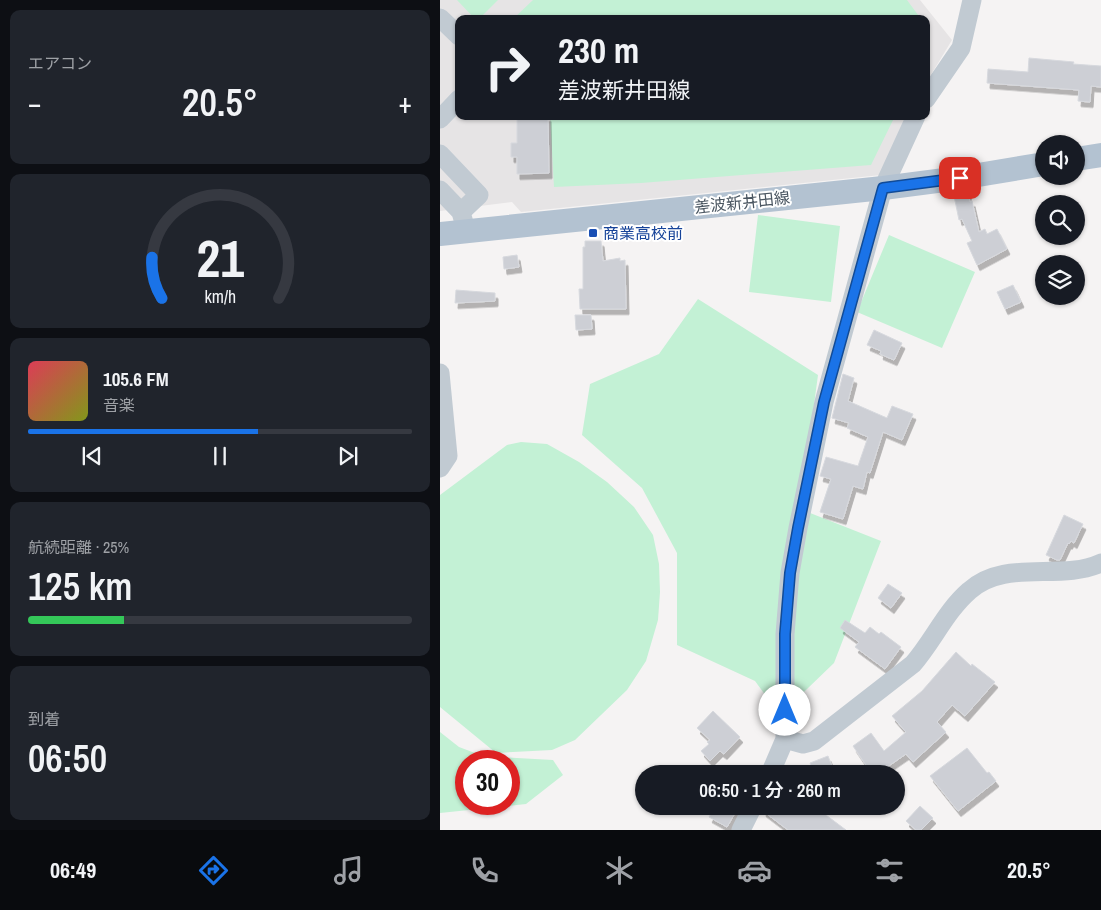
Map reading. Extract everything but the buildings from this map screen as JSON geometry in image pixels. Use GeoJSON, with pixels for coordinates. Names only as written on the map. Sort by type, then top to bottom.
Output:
{"type":"FeatureCollection","features":[{"type":"Feature","properties":{"kind":"main road"},"geometry":{"type":"LineString","coordinates":[[1085,158],[1101,155]]}},
{"type":"Feature","properties":{"kind":"main road","name":"差波新井田線"},"geometry":{"type":"LineString","coordinates":[[440,234],[463,222],[883,188],[1035,166]]}},
{"type":"Feature","properties":{"kind":"street"},"geometry":{"type":"LineString","coordinates":[[930,93],[961,48],[972,0]]}},
{"type":"Feature","properties":{"kind":"street"},"geometry":{"type":"LineString","coordinates":[[440,18],[455,32]]}},
{"type":"Feature","properties":{"kind":"street"},"geometry":{"type":"LineString","coordinates":[[440,120],[455,103]]}},
{"type":"Feature","properties":{"kind":"street"},"geometry":{"type":"LineString","coordinates":[[774,765],[785,739],[785,634],[790,573],[824,402],[883,188],[914,120]]}},
{"type":"Feature","properties":{"kind":"street"},"geometry":{"type":"LineString","coordinates":[[440,154],[480,194],[463,222],[440,190]]}},
{"type":"Feature","properties":{"kind":"street"},"geometry":{"type":"LineString","coordinates":[[440,373],[448,456],[440,468]]}},
{"type":"Feature","properties":{"kind":"street"},"geometry":{"type":"LineString","coordinates":[[785,739],[803,744],[814,741],[912,664],[925,650],[957,603],[969,590],[983,581],[1004,574],[1070,570],[1092,567],[1101,563]]}},
{"type":"Feature","properties":{"kind":"street"},"geometry":{"type":"LineString","coordinates":[[741,830],[748,815]]}},
{"type":"Feature","properties":{"kind":"shaded area"},"geometry":{"type":"Polygon","coordinates":[[[440,0],[920,0],[952,40],[930,76],[930,15],[455,15],[455,120],[906,120],[881,175],[521,212],[512,202],[440,211],[440,0]]]}},
{"type":"Feature","properties":{"kind":"green space"},"geometry":{"type":"Polygon","coordinates":[[[457,0],[498,0],[483,15],[471,15],[457,0]]]}},
{"type":"Feature","properties":{"kind":"green space"},"geometry":{"type":"Polygon","coordinates":[[[533,0],[907,0],[918,15],[517,15],[533,0]]]}},
{"type":"Feature","properties":{"kind":"green space"},"geometry":{"type":"Polygon","coordinates":[[[550,120],[893,120],[871,165],[641,183],[554,187],[550,120]]]}},
{"type":"Feature","properties":{"kind":"green space"},"geometry":{"type":"Polygon","coordinates":[[[758,215],[840,226],[831,302],[749,292],[758,215]]]}},
{"type":"Feature","properties":{"kind":"green space"},"geometry":{"type":"Polygon","coordinates":[[[889,235],[975,272],[942,348],[857,312],[889,235]]]}},
{"type":"Feature","properties":{"kind":"green space"},"geometry":{"type":"Polygon","coordinates":[[[698,299],[818,375],[800,509],[881,541],[834,663],[780,715],[755,681],[677,645],[677,553],[642,488],[582,435],[590,384],[659,354],[698,299]]]}},
{"type":"Feature","properties":{"kind":"green space"},"geometry":{"type":"Polygon","coordinates":[[[521,442],[547,444],[579,462],[607,482],[634,507],[653,535],[659,564],[658,620],[646,661],[627,690],[575,740],[552,750],[520,752],[520,750],[492,750],[440,707],[440,495],[507,445],[521,442]]]}},
{"type":"Feature","properties":{"kind":"green space"},"geometry":{"type":"Polygon","coordinates":[[[440,732],[459,747],[467,750],[455,750],[455,811],[440,813],[440,732]]]}},
{"type":"Feature","properties":{"kind":"green space"},"geometry":{"type":"Polygon","coordinates":[[[520,758],[553,760],[563,775],[526,804],[520,805],[520,758]]]}},
{"type":"Feature","properties":{"kind":"place","name":"商業高校前"},"geometry":{"type":"Point","coordinates":[593,233]}},
{"type":"Feature","properties":{"kind":"route"},"geometry":{"type":"LineString","coordinates":[[785,710],[785,634],[790,573],[798,528],[824,402],[883,188],[960,178]]}}]}
